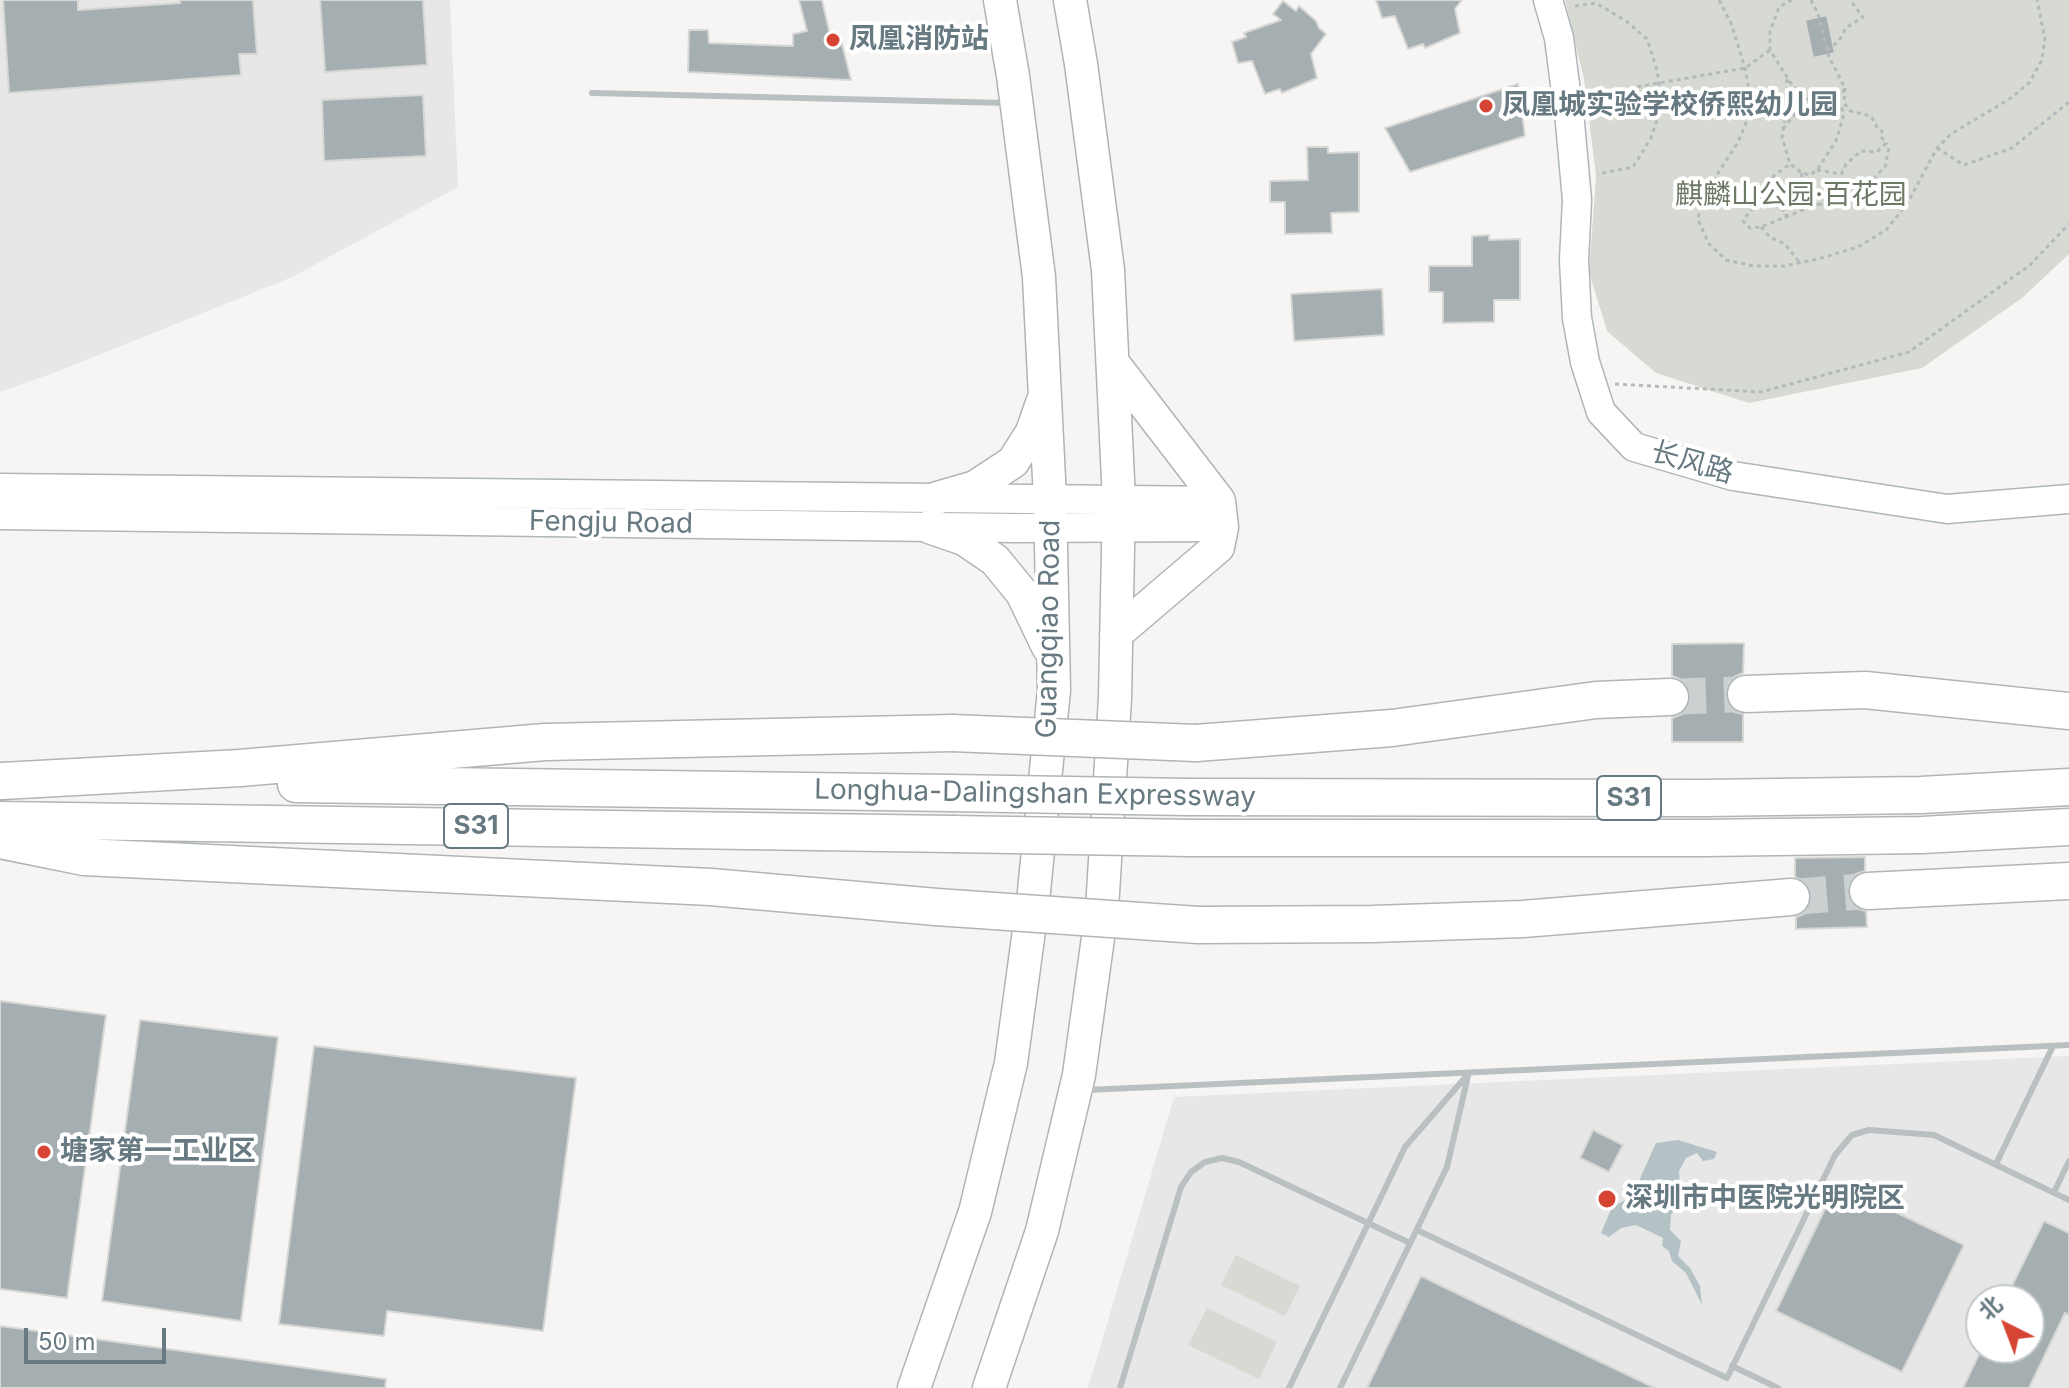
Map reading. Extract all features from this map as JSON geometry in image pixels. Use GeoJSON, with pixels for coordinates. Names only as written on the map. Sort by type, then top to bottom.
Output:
{"type":"FeatureCollection","features":[{"type":"Feature","properties":{"kind":"highway"},"geometry":{"type":"LineString","coordinates":[[1746,694],[1865,690],[2069,711]]}},
{"type":"Feature","properties":{"kind":"highway"},"geometry":{"type":"LineString","coordinates":[[1,781],[240,768],[545,742],[952,733],[1196,743],[1392,728],[1596,700],[1670,697]]}},
{"type":"Feature","properties":{"kind":"highway","name":"Longhua-Dalingshan Expressway"},"geometry":{"type":"LineString","coordinates":[[1,781],[1188,797],[1704,798],[1921,795],[2069,787]]}},
{"type":"Feature","properties":{"kind":"highway","name":"Longhua-Dalingshan Expressway"},"geometry":{"type":"LineString","coordinates":[[0,820],[1191,838],[1704,838],[1922,835],[2069,827]]}},
{"type":"Feature","properties":{"kind":"highway"},"geometry":{"type":"LineString","coordinates":[[0,840],[84,857],[711,887],[936,907],[1198,925],[1523,919],[1791,897]]}},
{"type":"Feature","properties":{"kind":"highway"},"geometry":{"type":"LineString","coordinates":[[1868,891],[2069,881]]}},
{"type":"Feature","properties":{"kind":"main road","name":"Guangqiao Road"},"geometry":{"type":"LineString","coordinates":[[914,1388],[975,1212],[1011,1063],[1033,901],[1054,674],[1039,277],[1000,0]]}},
{"type":"Feature","properties":{"kind":"main road"},"geometry":{"type":"LineString","coordinates":[[989,1388],[1042,1231],[1076,1091],[1102,909],[1115,698],[1118,514],[1108,270],[1070,0]]}},
{"type":"Feature","properties":{"kind":"main road"},"geometry":{"type":"LineString","coordinates":[[1113,363],[1221,514],[1218,547],[1116,634]]}},
{"type":"Feature","properties":{"kind":"main road"},"geometry":{"type":"LineString","coordinates":[[1045,389],[1032,432],[1013,462],[933,513],[947,532],[980,548],[1008,574],[1022,593],[1044,635],[1054,674]]}},
{"type":"Feature","properties":{"kind":"street","name":"长风路"},"geometry":{"type":"LineString","coordinates":[[1550,5],[1559,38],[1577,200],[1574,260],[1577,318],[1601,412],[1634,447],[1733,476],[1947,509],[2069,499]]}},
{"type":"Feature","properties":{"kind":"street","name":"Fengju Road"},"geometry":{"type":"LineString","coordinates":[[0,488],[933,513]]}},
{"type":"Feature","properties":{"kind":"street","name":"Fengju Road"},"geometry":{"type":"LineString","coordinates":[[0,515],[1221,514]]}},
{"type":"Feature","properties":{"kind":"lane"},"geometry":{"type":"LineString","coordinates":[[592,93],[1016,103]]}},
{"type":"Feature","properties":{"kind":"lane"},"geometry":{"type":"LineString","coordinates":[[1076,1091],[2069,1045]]}},
{"type":"Feature","properties":{"kind":"lane"},"geometry":{"type":"LineString","coordinates":[[1996,1164],[2053,1046]]}},
{"type":"Feature","properties":{"kind":"lane"},"geometry":{"type":"LineString","coordinates":[[1289,1388],[1405,1147],[1469,1073]]}},
{"type":"Feature","properties":{"kind":"lane"},"geometry":{"type":"LineString","coordinates":[[1340,1388],[1447,1167],[1469,1073]]}},
{"type":"Feature","properties":{"kind":"lane"},"geometry":{"type":"LineString","coordinates":[[1417,1230],[1727,1378],[1845,1140],[1869,1130],[1934,1135],[2069,1200]]}},
{"type":"Feature","properties":{"kind":"lane"},"geometry":{"type":"LineString","coordinates":[[1120,1388],[1181,1187],[1191,1172],[1205,1162],[1222,1158],[1239,1162],[1410,1243]]}},
{"type":"Feature","properties":{"kind":"lane"},"geometry":{"type":"LineString","coordinates":[[2054,1192],[2069,1161]]}},
{"type":"Feature","properties":{"kind":"lane"},"geometry":{"type":"LineString","coordinates":[[1732,1366],[1778,1388]]}},
{"type":"Feature","properties":{"kind":"path"},"geometry":{"type":"LineString","coordinates":[[1719,0],[1731,23],[1745,68],[1750,94],[1749,116],[1738,142],[1702,198],[1698,220],[1709,244],[1726,260],[1754,266],[1800,263],[1858,247],[1886,230],[1907,204],[1937,148],[1951,134],[2011,98],[2029,83],[2042,60],[2045,39],[2037,0]]}},
{"type":"Feature","properties":{"kind":"path"},"geometry":{"type":"LineString","coordinates":[[1792,0],[1779,7],[1770,32],[1770,50],[1787,79],[1804,99],[1811,101],[1830,99],[1842,94],[1845,88]]}},
{"type":"Feature","properties":{"kind":"path"},"geometry":{"type":"LineString","coordinates":[[1811,0],[1818,14],[1827,50],[1845,88],[1844,103],[1850,111],[1871,116],[1882,131],[1881,137],[1889,148],[1885,167],[1844,203],[1818,204],[1761,227],[1750,228],[1743,221],[1765,202],[1810,179],[1836,141],[1850,111]]}},
{"type":"Feature","properties":{"kind":"path"},"geometry":{"type":"LineString","coordinates":[[1827,50],[1839,41],[1846,28],[1863,17],[1850,0]]}},
{"type":"Feature","properties":{"kind":"path"},"geometry":{"type":"LineString","coordinates":[[1550,5],[1596,3],[1626,21],[1647,39],[1659,83],[1662,105],[1651,138],[1633,167],[1575,179]]}},
{"type":"Feature","properties":{"kind":"path"},"geometry":{"type":"LineString","coordinates":[[1566,99],[1745,68],[1770,50]]}},
{"type":"Feature","properties":{"kind":"path"},"geometry":{"type":"LineString","coordinates":[[1787,79],[1788,99],[1782,131],[1790,164],[1810,175]]}},
{"type":"Feature","properties":{"kind":"path"},"geometry":{"type":"LineString","coordinates":[[1830,99],[1841,106],[1844,120]]}},
{"type":"Feature","properties":{"kind":"path"},"geometry":{"type":"LineString","coordinates":[[1782,131],[1798,110],[1811,101]]}},
{"type":"Feature","properties":{"kind":"path"},"geometry":{"type":"LineString","coordinates":[[1937,148],[1964,165],[1988,157],[2012,148],[2069,102]]}},
{"type":"Feature","properties":{"kind":"path"},"geometry":{"type":"LineString","coordinates":[[1818,204],[1814,200],[1830,190],[1846,164],[1861,151],[1877,152],[1886,143]]}},
{"type":"Feature","properties":{"kind":"path"},"geometry":{"type":"LineString","coordinates":[[1790,164],[1767,181],[1758,193],[1765,202],[1779,206],[1786,212],[1797,213]]}},
{"type":"Feature","properties":{"kind":"path"},"geometry":{"type":"LineString","coordinates":[[1817,170],[1835,173],[1838,179]]}},
{"type":"Feature","properties":{"kind":"path"},"geometry":{"type":"LineString","coordinates":[[1800,185],[1802,173]]}},
{"type":"Feature","properties":{"kind":"path"},"geometry":{"type":"LineString","coordinates":[[1779,206],[1780,195]]}},
{"type":"Feature","properties":{"kind":"path"},"geometry":{"type":"LineString","coordinates":[[1786,212],[1786,218]]}},
{"type":"Feature","properties":{"kind":"path"},"geometry":{"type":"LineString","coordinates":[[1592,383],[1761,392],[1909,352],[2030,265],[2069,224]]}},
{"type":"Feature","properties":{"kind":"path"},"geometry":{"type":"LineString","coordinates":[[1761,227],[1770,237],[1785,244],[1800,263]]}},
{"type":"Feature","properties":{"kind":"shaded area"},"geometry":{"type":"Polygon","coordinates":[[[0,0],[450,0],[458,187],[292,277],[0,392],[0,0]]]}},
{"type":"Feature","properties":{"kind":"shaded area","name":"深圳市中医院光明院区"},"geometry":{"type":"Polygon","coordinates":[[[2069,1056],[2069,1388],[1088,1388],[1174,1097],[2069,1056]]]}},
{"type":"Feature","properties":{"kind":"shaded area"},"geometry":{"type":"Polygon","coordinates":[[[1678,1140],[1717,1152],[1714,1159],[1703,1161],[1697,1153],[1686,1158],[1679,1171],[1680,1184],[1689,1191],[1682,1205],[1671,1214],[1670,1230],[1681,1241],[1678,1256],[1690,1268],[1700,1286],[1702,1305],[1686,1273],[1672,1261],[1669,1251],[1662,1246],[1663,1238],[1636,1225],[1621,1228],[1609,1237],[1601,1233],[1612,1207],[1627,1199],[1635,1190],[1656,1143],[1678,1140]]]}},
{"type":"Feature","properties":{"kind":"green space","name":"麒麟山公园·百花园"},"geometry":{"type":"Polygon","coordinates":[[[1565,0],[2069,0],[2069,254],[2022,298],[1922,368],[1749,403],[1656,373],[1607,331],[1589,272],[1596,176],[1584,79],[1565,0]]]}},
{"type":"Feature","properties":{"kind":"green space"},"geometry":{"type":"Polygon","coordinates":[[[1236,1255],[1300,1286],[1285,1316],[1221,1285],[1236,1255]]]}},
{"type":"Feature","properties":{"kind":"green space"},"geometry":{"type":"Polygon","coordinates":[[[1207,1308],[1277,1342],[1259,1379],[1188,1345],[1207,1308]]]}},
{"type":"Feature","properties":{"kind":"building"},"geometry":{"type":"Polygon","coordinates":[[[3,0],[78,0],[78,10],[180,3],[180,0],[253,0],[257,54],[239,54],[241,75],[9,93],[3,0]]]}},
{"type":"Feature","properties":{"kind":"building"},"geometry":{"type":"Polygon","coordinates":[[[320,0],[423,0],[427,65],[325,72],[320,0]]]}},
{"type":"Feature","properties":{"kind":"building"},"geometry":{"type":"Polygon","coordinates":[[[799,0],[822,0],[830,35],[840,36],[851,80],[688,72],[689,30],[708,30],[709,43],[793,46],[793,34],[807,31],[799,0]]]}},
{"type":"Feature","properties":{"kind":"building"},"geometry":{"type":"Polygon","coordinates":[[[1376,0],[1462,0],[1455,9],[1460,33],[1425,48],[1423,44],[1408,49],[1395,16],[1382,18],[1376,0]]]}},
{"type":"Feature","properties":{"kind":"building"},"geometry":{"type":"Polygon","coordinates":[[[1283,1],[1296,11],[1299,6],[1326,34],[1311,54],[1317,78],[1282,93],[1280,89],[1265,94],[1252,61],[1238,63],[1232,42],[1246,37],[1244,33],[1281,20],[1273,14],[1283,1]]]}},
{"type":"Feature","properties":{"kind":"building"},"geometry":{"type":"Polygon","coordinates":[[[1827,15],[1835,53],[1813,58],[1805,20],[1827,15]]]}},
{"type":"Feature","properties":{"kind":"building","name":"凤凰城实验学校侨熙幼儿园"},"geometry":{"type":"Polygon","coordinates":[[[1518,84],[1525,136],[1410,172],[1385,128],[1518,84]]]}},
{"type":"Feature","properties":{"kind":"building"},"geometry":{"type":"Polygon","coordinates":[[[423,95],[426,156],[324,161],[322,100],[423,95]]]}},
{"type":"Feature","properties":{"kind":"building"},"geometry":{"type":"Polygon","coordinates":[[[1307,147],[1328,147],[1328,153],[1359,152],[1359,212],[1331,213],[1332,233],[1285,234],[1285,202],[1270,202],[1270,181],[1308,180],[1307,147]]]}},
{"type":"Feature","properties":{"kind":"building"},"geometry":{"type":"Polygon","coordinates":[[[1489,235],[1489,240],[1520,239],[1520,300],[1494,300],[1494,322],[1443,323],[1443,292],[1429,292],[1429,266],[1472,266],[1472,236],[1489,235]]]}},
{"type":"Feature","properties":{"kind":"building"},"geometry":{"type":"Polygon","coordinates":[[[1382,289],[1384,335],[1294,341],[1291,294],[1382,289]]]}},
{"type":"Feature","properties":{"kind":"building"},"geometry":{"type":"Polygon","coordinates":[[[1744,643],[1743,673],[1728,683],[1725,694],[1729,706],[1743,714],[1743,742],[1672,742],[1672,718],[1682,714],[1691,697],[1687,685],[1672,676],[1672,644],[1744,643]]]}},
{"type":"Feature","properties":{"kind":"building"},"geometry":{"type":"Polygon","coordinates":[[[1865,857],[1865,871],[1856,874],[1847,891],[1851,903],[1866,911],[1867,927],[1796,929],[1796,917],[1810,907],[1812,896],[1808,884],[1795,877],[1795,858],[1865,857]]]}},
{"type":"Feature","properties":{"kind":"building","name":"塘家第一工业区"},"geometry":{"type":"Polygon","coordinates":[[[0,1001],[106,1015],[67,1298],[0,1289],[0,1001]]]}},
{"type":"Feature","properties":{"kind":"building"},"geometry":{"type":"Polygon","coordinates":[[[140,1020],[278,1037],[241,1321],[102,1301],[140,1020]]]}},
{"type":"Feature","properties":{"kind":"building"},"geometry":{"type":"Polygon","coordinates":[[[314,1046],[576,1078],[543,1331],[387,1311],[384,1336],[279,1324],[314,1046]]]}},
{"type":"Feature","properties":{"kind":"building"},"geometry":{"type":"Polygon","coordinates":[[[1593,1130],[1623,1145],[1609,1172],[1580,1158],[1593,1130]]]}},
{"type":"Feature","properties":{"kind":"building"},"geometry":{"type":"Polygon","coordinates":[[[1837,1184],[1964,1245],[1902,1372],[1776,1311],[1837,1184]]]}},
{"type":"Feature","properties":{"kind":"building"},"geometry":{"type":"Polygon","coordinates":[[[2044,1221],[2069,1233],[2069,1315],[2065,1313],[2045,1355],[2045,1284],[2013,1284],[2044,1221]]]}},
{"type":"Feature","properties":{"kind":"building"},"geometry":{"type":"Polygon","coordinates":[[[1421,1276],[1485,1307],[1655,1388],[1367,1388],[1421,1276]]]}},
{"type":"Feature","properties":{"kind":"building"},"geometry":{"type":"Polygon","coordinates":[[[0,1326],[386,1379],[385,1388],[0,1388],[0,1326]]]}},
{"type":"Feature","properties":{"kind":"building"},"geometry":{"type":"Polygon","coordinates":[[[1974,1364],[2041,1364],[2029,1388],[1963,1388],[1974,1364]]]}},
{"type":"Feature","properties":{"kind":"tunnel"},"geometry":{"type":"LineString","coordinates":[[1670,697],[1746,694]]}},
{"type":"Feature","properties":{"kind":"tunnel"},"geometry":{"type":"LineString","coordinates":[[1791,897],[1868,891]]}},
{"type":"Feature","properties":{"kind":"place","name":"凤凰消防站"},"geometry":{"type":"Point","coordinates":[833,40]}},
{"type":"Feature","properties":{"kind":"place","name":"凤凰城实验学校侨熙幼儿园"},"geometry":{"type":"Point","coordinates":[1486,106]}},
{"type":"Feature","properties":{"kind":"place","name":"塘家第一工业区"},"geometry":{"type":"Point","coordinates":[44,1152]}},
{"type":"Feature","properties":{"kind":"place","name":"深圳市中医院光明院区"},"geometry":{"type":"Point","coordinates":[1607,1199]}}]}
